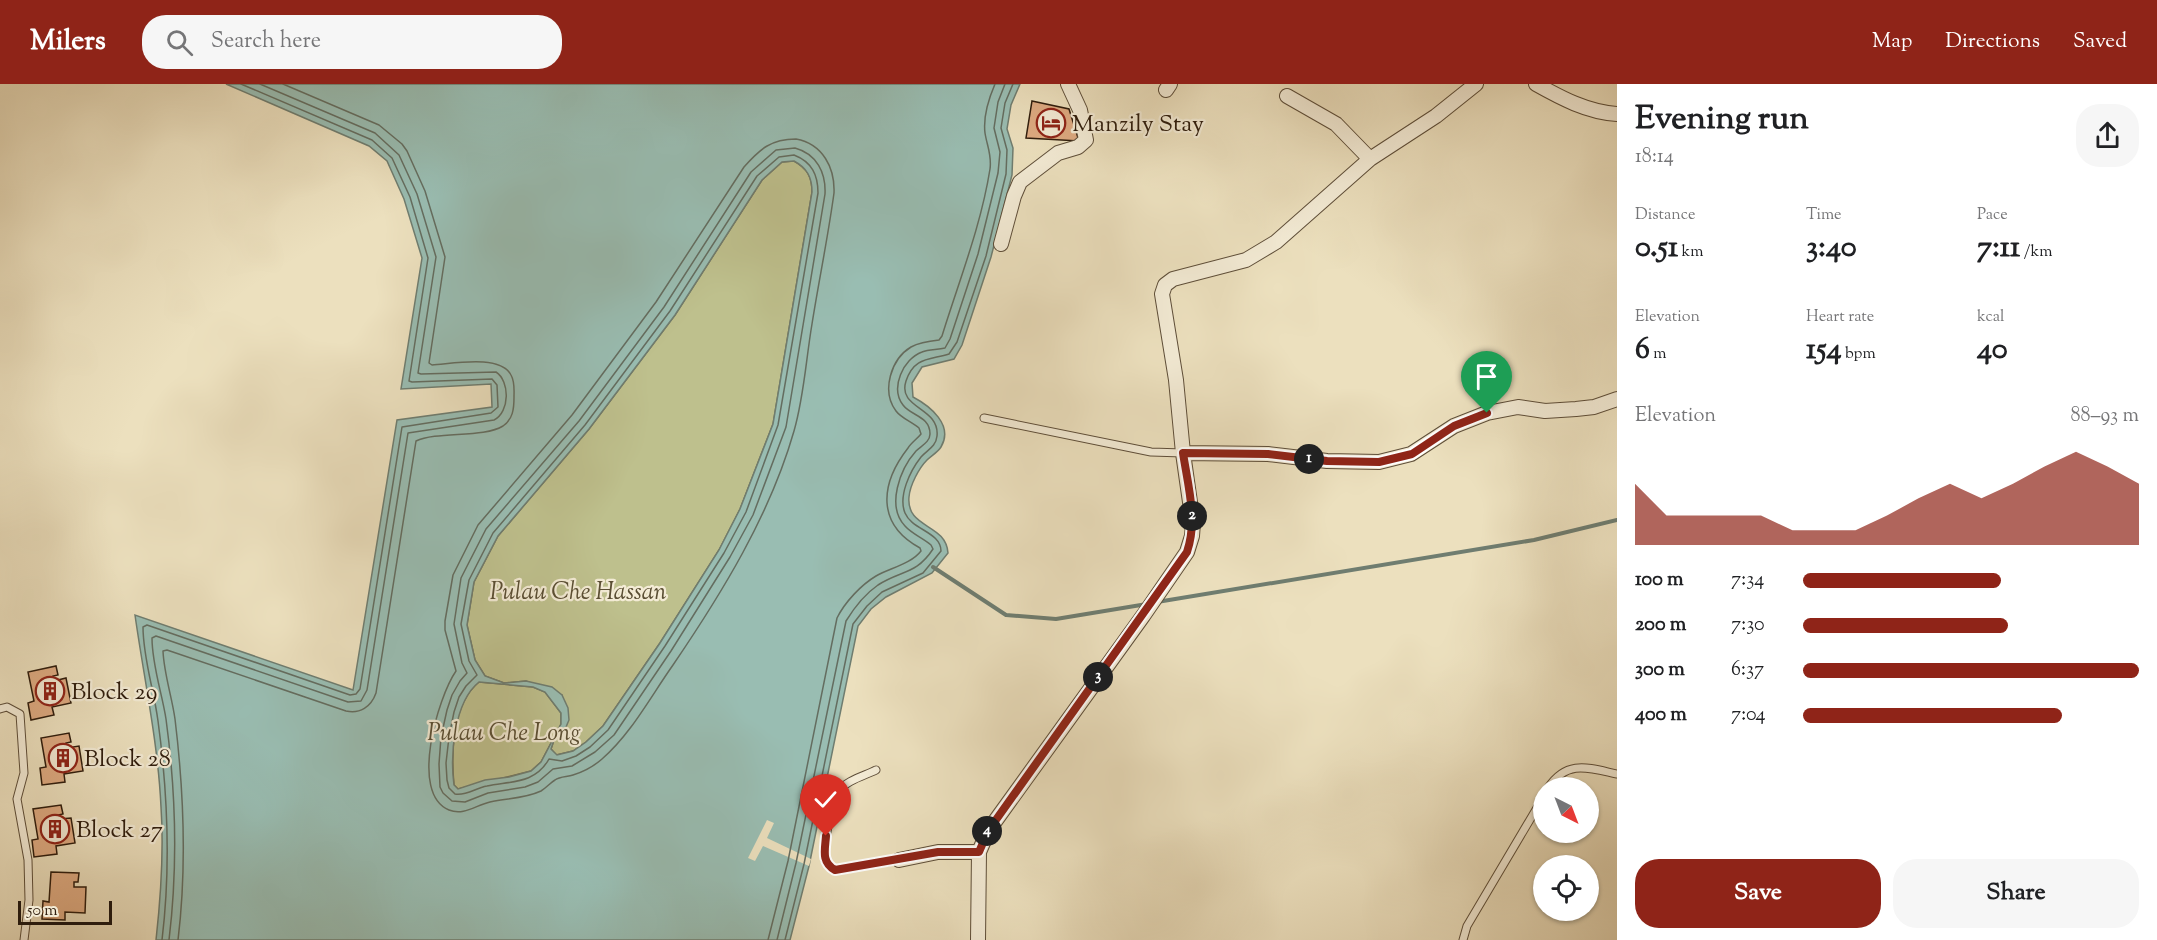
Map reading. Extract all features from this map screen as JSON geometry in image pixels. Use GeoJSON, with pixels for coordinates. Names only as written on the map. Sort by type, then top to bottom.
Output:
{"type":"FeatureCollection","features":[{"type":"Feature","properties":{"kind":"street"},"geometry":{"type":"LineString","coordinates":[[1001,244],[1020,182],[1058,153],[1078,147],[1086,140],[1080,110],[1068,84]]}},
{"type":"Feature","properties":{"kind":"street"},"geometry":{"type":"LineString","coordinates":[[978,940],[979,852],[988,831],[1143,616],[1187,552],[1192,536],[1193,524],[1176,380],[1162,294],[1165,285],[1173,279],[1246,260],[1276,242],[1370,159],[1436,117],[1476,84]]}},
{"type":"Feature","properties":{"kind":"street"},"geometry":{"type":"LineString","coordinates":[[1536,84],[1562,99],[1589,109],[1617,114]]}},
{"type":"Feature","properties":{"kind":"street"},"geometry":{"type":"LineString","coordinates":[[1287,96],[1336,124],[1370,159]]}},
{"type":"Feature","properties":{"kind":"street"},"geometry":{"type":"LineString","coordinates":[[1183,453],[1268,454],[1327,461],[1379,462],[1412,454],[1454,426],[1487,413],[1518,407],[1545,411],[1576,409],[1594,407],[1617,399]]}},
{"type":"Feature","properties":{"kind":"street"},"geometry":{"type":"LineString","coordinates":[[899,860],[938,852],[979,852]]}},
{"type":"Feature","properties":{"kind":"lane"},"geometry":{"type":"LineString","coordinates":[[984,418],[1151,452],[1183,453]]}},
{"type":"Feature","properties":{"kind":"lane"},"geometry":{"type":"LineString","coordinates":[[0,709],[7,707],[20,714],[24,773],[17,799],[28,860],[29,900],[24,940]]}},
{"type":"Feature","properties":{"kind":"lane"},"geometry":{"type":"LineString","coordinates":[[1557,777],[1568,769],[1581,767],[1617,774]]}},
{"type":"Feature","properties":{"kind":"lane"},"geometry":{"type":"LineString","coordinates":[[876,770],[845,784],[838,792],[826,836],[825,860],[835,870],[899,860]]}},
{"type":"Feature","properties":{"kind":"lane"},"geometry":{"type":"LineString","coordinates":[[1463,940],[1467,926],[1533,815]]}},
{"type":"Feature","properties":{"kind":"green space","name":"Pulau Che Hassan"},"geometry":{"type":"Polygon","coordinates":[[[794,161],[808,174],[812,192],[773,424],[740,509],[719,550],[660,643],[603,726],[573,751],[556,755],[551,749],[554,740],[566,727],[562,695],[526,681],[504,683],[485,676],[475,660],[467,625],[474,582],[498,536],[589,429],[675,315],[762,180],[782,162],[794,161]]]}},
{"type":"Feature","properties":{"kind":"green space","name":"Pulau Che Long"},"geometry":{"type":"Polygon","coordinates":[[[479,682],[533,687],[545,692],[561,713],[561,724],[541,762],[531,771],[458,789],[454,785],[453,772],[455,730],[463,703],[479,682]]]}},
{"type":"Feature","properties":{"kind":"water"},"geometry":{"type":"Polygon","coordinates":[[[226,84],[1020,84],[1011,105],[1007,129],[1013,148],[1012,175],[991,257],[962,345],[954,359],[922,367],[912,383],[913,397],[933,411],[945,431],[941,447],[924,463],[913,482],[909,497],[910,507],[919,521],[941,536],[946,543],[948,553],[932,573],[886,597],[871,609],[858,626],[809,866],[790,940],[156,940],[162,873],[161,807],[154,735],[135,615],[353,690],[397,420],[492,407],[491,384],[401,389],[422,258],[404,199],[387,161],[369,146],[226,84]],[[794,161],[782,162],[762,180],[675,315],[589,429],[498,536],[474,582],[467,625],[475,660],[485,676],[504,683],[526,681],[552,687],[562,695],[568,708],[569,720],[554,740],[551,749],[557,755],[573,751],[603,726],[660,643],[719,550],[740,509],[773,424],[812,192],[808,174],[794,161]],[[479,682],[464,702],[456,730],[453,773],[454,785],[458,789],[485,780],[531,771],[541,762],[561,724],[561,713],[545,692],[533,687],[479,682]]]}},
{"type":"Feature","properties":{"kind":"pier"},"geometry":{"type":"Polygon","coordinates":[[[767,820],[774,823],[767,838],[811,859],[809,866],[763,846],[755,861],[748,858],[767,820]]]}},
{"type":"Feature","properties":{"kind":"building","name":"Manzily Stay"},"geometry":{"type":"Polygon","coordinates":[[[1032,101],[1069,109],[1079,141],[1026,138],[1032,101]]]}},
{"type":"Feature","properties":{"kind":"building","name":"Block 29"},"geometry":{"type":"Polygon","coordinates":[[[56,666],[58,675],[53,676],[54,681],[66,678],[71,703],[52,707],[54,715],[31,720],[28,703],[34,701],[28,672],[56,666]]]}},
{"type":"Feature","properties":{"kind":"building","name":"Block 28"},"geometry":{"type":"Polygon","coordinates":[[[69,733],[71,742],[66,743],[67,748],[79,746],[83,771],[64,774],[65,782],[42,785],[40,768],[46,767],[41,738],[69,733]]]}},
{"type":"Feature","properties":{"kind":"building","name":"Block 27"},"geometry":{"type":"Polygon","coordinates":[[[61,805],[63,814],[58,815],[59,819],[71,818],[75,843],[56,846],[57,854],[34,857],[32,840],[38,839],[33,809],[61,805]]]}},
{"type":"Feature","properties":{"kind":"building"},"geometry":{"type":"Polygon","coordinates":[[[51,872],[79,873],[78,882],[74,882],[74,887],[86,887],[85,913],[65,912],[65,920],[42,919],[43,901],[49,902],[51,872]]]}},
{"type":"Feature","properties":{"kind":"waterway"},"geometry":{"type":"LineString","coordinates":[[1157,602],[1534,540],[1617,520]]}},
{"type":"Feature","properties":{"kind":"waterway"},"geometry":{"type":"LineString","coordinates":[[933,567],[1006,615],[1056,619],[1147,604]]}},
{"type":"Feature","properties":{"kind":"place","name":"Manzily Stay"},"geometry":{"type":"Point","coordinates":[1051,123]}},
{"type":"Feature","properties":{"kind":"place","name":"Block 29"},"geometry":{"type":"Point","coordinates":[50,691]}},
{"type":"Feature","properties":{"kind":"place","name":"Block 28"},"geometry":{"type":"Point","coordinates":[63,758]}},
{"type":"Feature","properties":{"kind":"place","name":"Block 27"},"geometry":{"type":"Point","coordinates":[55,829]}},
{"type":"Feature","properties":{"kind":"route"},"geometry":{"type":"LineString","coordinates":[[826,836],[825,860],[835,870],[938,852],[979,852],[988,831],[1187,552],[1193,524],[1183,453],[1268,454],[1327,461],[1379,462],[1412,454],[1454,426],[1487,413]]}}]}
